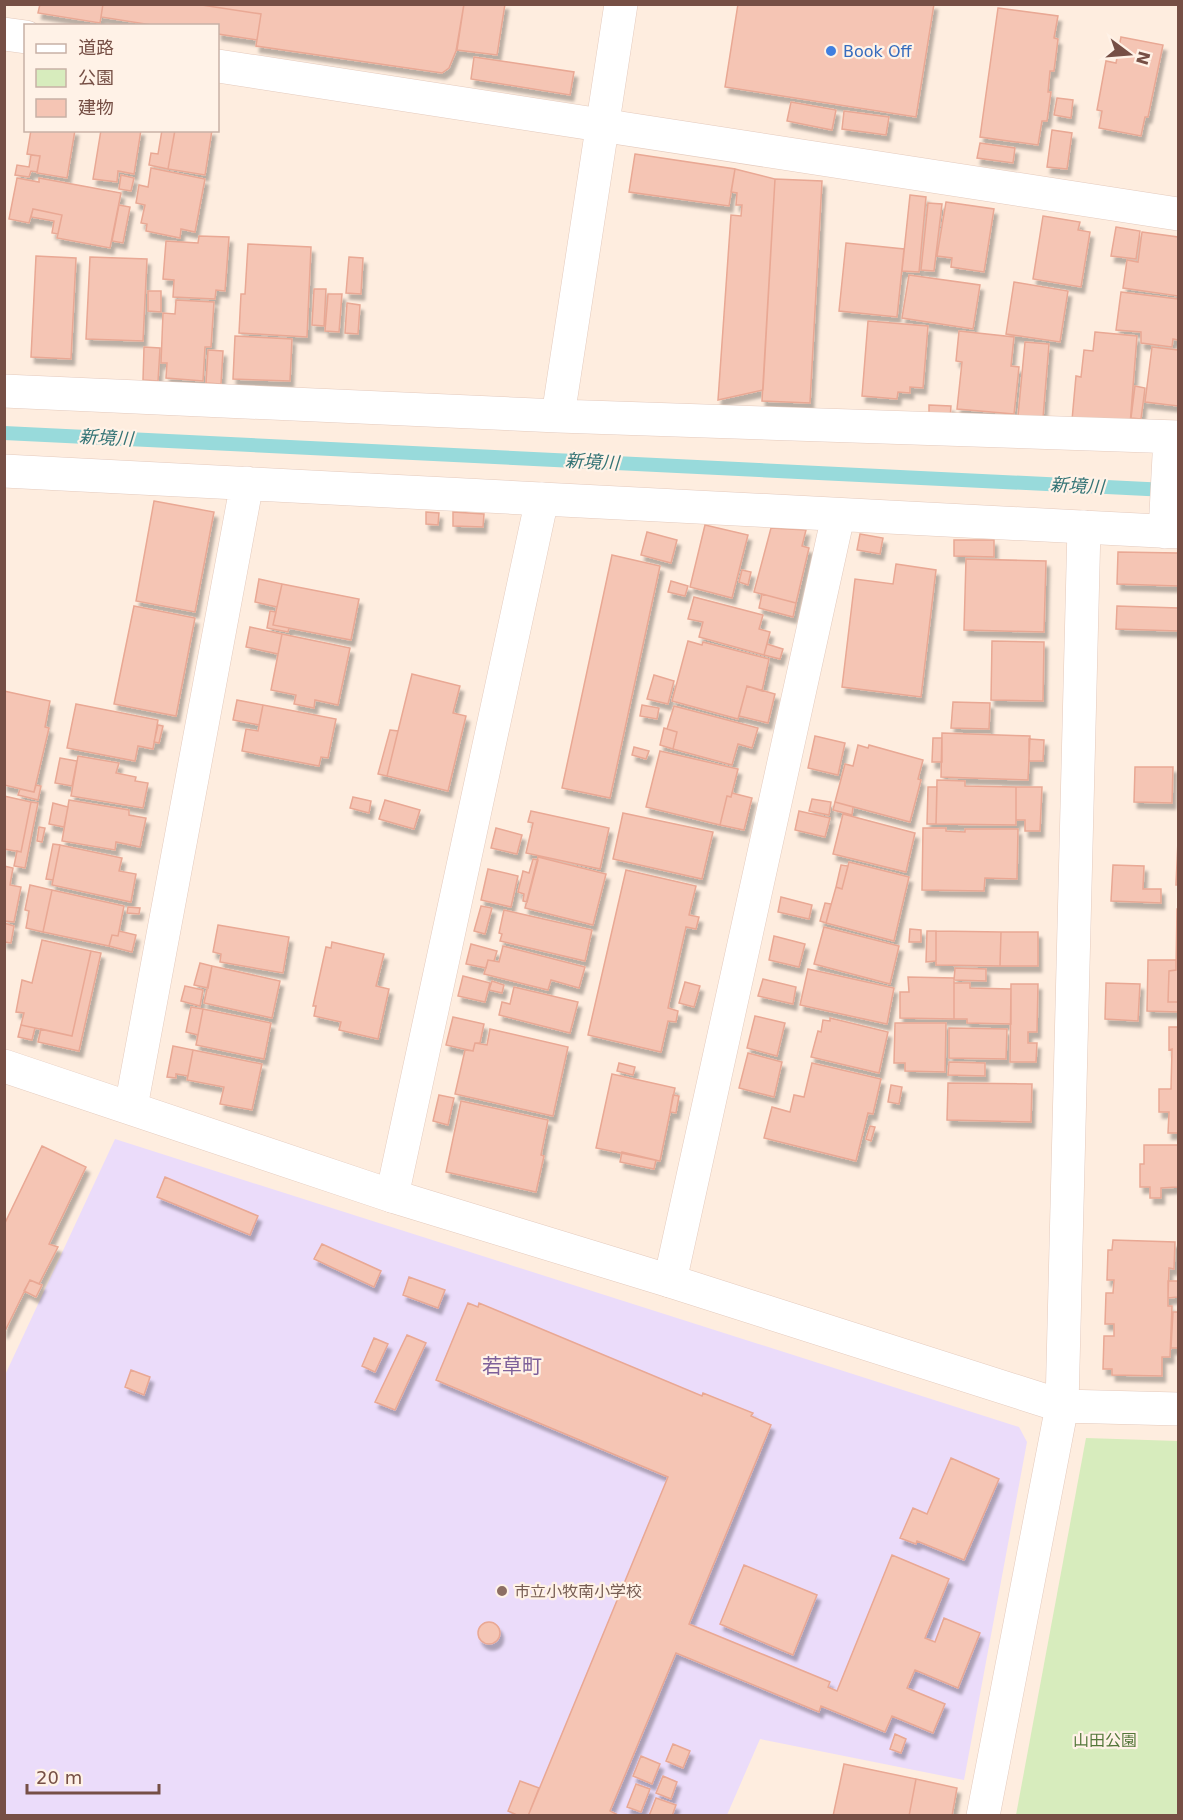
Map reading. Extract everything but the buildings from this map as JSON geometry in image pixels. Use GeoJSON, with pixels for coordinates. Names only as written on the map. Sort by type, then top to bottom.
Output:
{"type":"FeatureCollection","features":[{"type":"Feature","properties":{"kind":"street"},"geometry":{"type":"LineString","coordinates":[[558,416],[621,4]]}},
{"type":"Feature","properties":{"kind":"street"},"geometry":{"type":"LineString","coordinates":[[4,34],[24,37]]}},
{"type":"Feature","properties":{"kind":"street"},"geometry":{"type":"LineString","coordinates":[[219,66],[1179,214]]}},
{"type":"Feature","properties":{"kind":"street"},"geometry":{"type":"LineString","coordinates":[[4,392],[558,416],[1174,437],[1170,522],[1084,527],[4,471]]}},
{"type":"Feature","properties":{"kind":"street"},"geometry":{"type":"LineString","coordinates":[[131,1107],[247,483]]}},
{"type":"Feature","properties":{"kind":"street"},"geometry":{"type":"LineString","coordinates":[[392,1196],[542,499]]}},
{"type":"Feature","properties":{"kind":"street"},"geometry":{"type":"LineString","coordinates":[[670,1281],[838,516]]}},
{"type":"Feature","properties":{"kind":"street"},"geometry":{"type":"LineString","coordinates":[[983,1815],[1062,1406],[1084,527]]}},
{"type":"Feature","properties":{"kind":"street"},"geometry":{"type":"LineString","coordinates":[[4,1066],[392,1196],[670,1281],[1062,1406],[1179,1409]]}},
{"type":"Feature","properties":{"kind":"shaded area","name":"市立小牧南小学校"},"geometry":{"type":"Polygon","coordinates":[[[115,1139],[1019,1427],[1027,1442],[964,1780],[760,1739],[727,1815],[5,1816],[5,1375],[115,1139]]]}},
{"type":"Feature","properties":{"kind":"green space","name":"山田公園"},"geometry":{"type":"Polygon","coordinates":[[[1086,1438],[1178,1441],[1178,1815],[1016,1815],[1086,1438]]]}},
{"type":"Feature","properties":{"kind":"waterway","name":"新境川"},"geometry":{"type":"LineString","coordinates":[[4,433],[1167,490]]}},
{"type":"Feature","properties":{"kind":"place","name":"Book Off"},"geometry":{"type":"Point","coordinates":[831,51]}},
{"type":"Feature","properties":{"kind":"place","name":"市立小牧南小学校"},"geometry":{"type":"Point","coordinates":[502,1591]}},
{"type":"Feature","properties":{"kind":"district","name":"若草町"},"geometry":{"type":"Point","coordinates":[512,1366]}}]}
